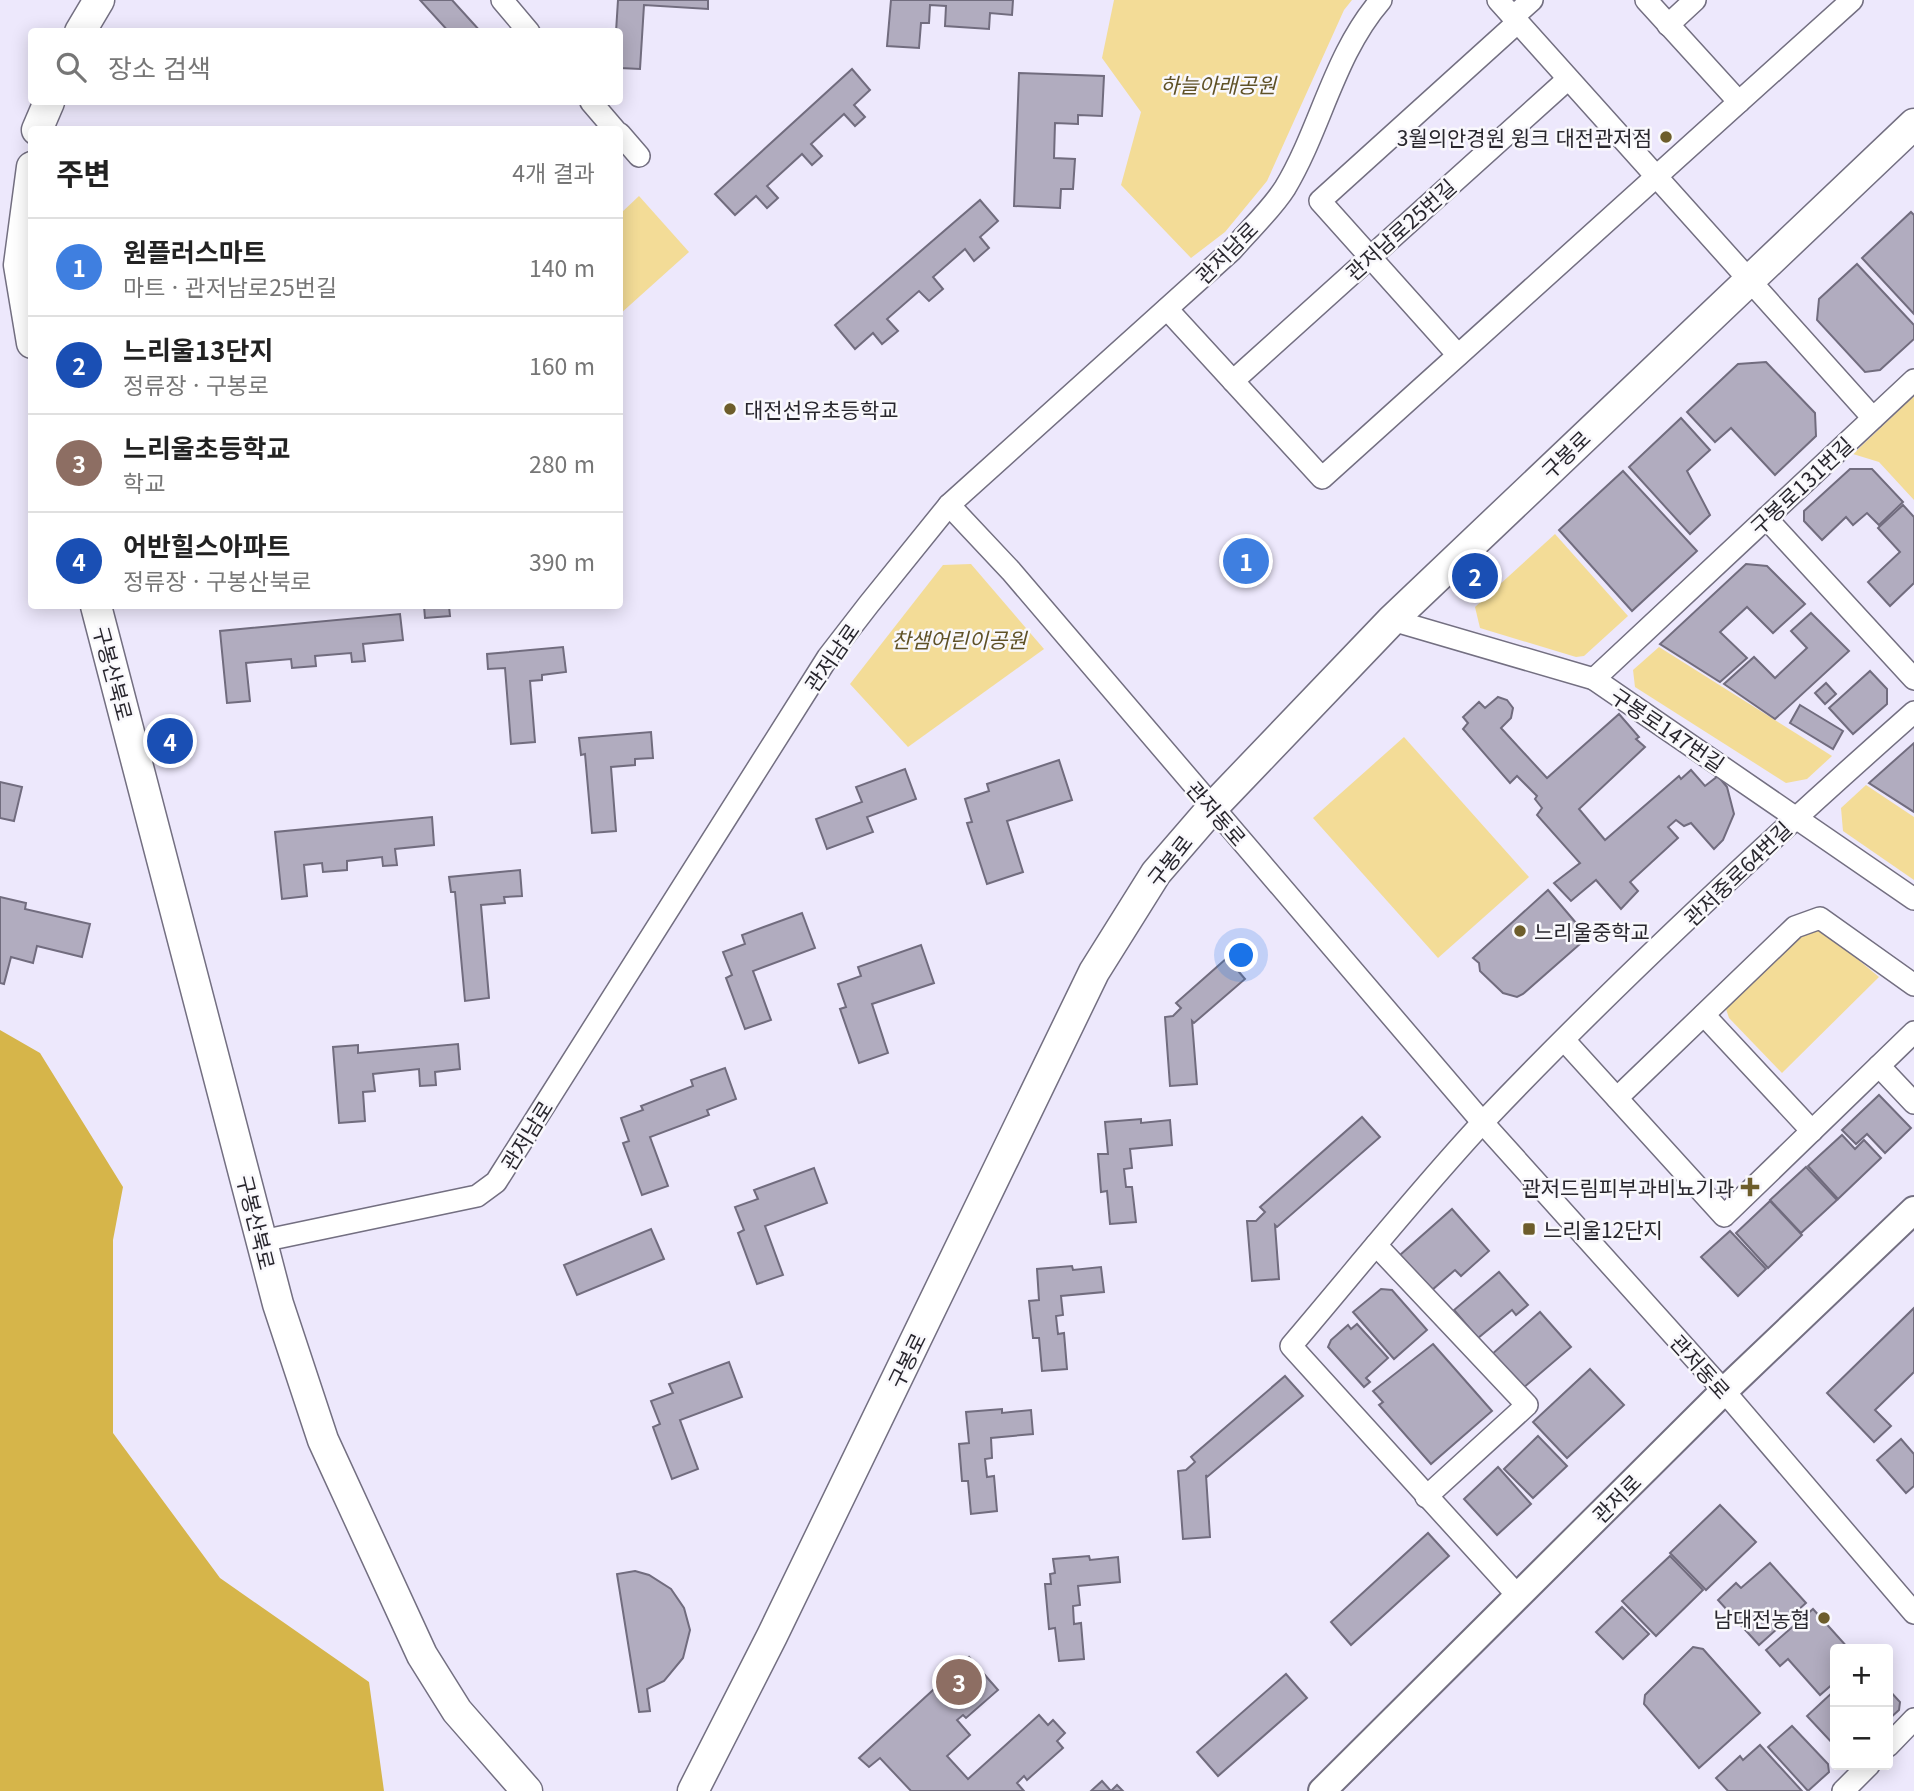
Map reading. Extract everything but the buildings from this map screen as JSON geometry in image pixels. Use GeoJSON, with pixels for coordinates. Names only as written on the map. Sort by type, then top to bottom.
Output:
{"type":"FeatureCollection","features":[{"type":"Feature","properties":{"kind":"main road"},"geometry":{"type":"LineString","coordinates":[[82,28],[99,0]]}},
{"type":"Feature","properties":{"kind":"main road"},"geometry":{"type":"LineString","coordinates":[[39,126],[48,105]]}},
{"type":"Feature","properties":{"kind":"main road","name":"구봉로"},"geometry":{"type":"LineString","coordinates":[[693,1791],[772,1636],[1094,972],[1156,873],[1213,807],[1392,620],[1914,124]]}},
{"type":"Feature","properties":{"kind":"main road"},"geometry":{"type":"LineString","coordinates":[[28,197],[19,265],[28,320]]}},
{"type":"Feature","properties":{"kind":"main road","name":"구봉산북로"},"geometry":{"type":"LineString","coordinates":[[97,609],[278,1304],[323,1440],[422,1655],[457,1711],[527,1791]]}},
{"type":"Feature","properties":{"kind":"street"},"geometry":{"type":"LineString","coordinates":[[502,0],[526,28]]}},
{"type":"Feature","properties":{"kind":"street","name":"관저남로"},"geometry":{"type":"LineString","coordinates":[[262,1241],[477,1196],[496,1182],[828,657],[949,505],[1232,250],[1284,190],[1341,65],[1381,0]]}},
{"type":"Feature","properties":{"kind":"street"},"geometry":{"type":"LineString","coordinates":[[1498,0],[1872,418]]}},
{"type":"Feature","properties":{"kind":"street"},"geometry":{"type":"LineString","coordinates":[[1458,355],[1320,201],[1515,20],[1532,0]]}},
{"type":"Feature","properties":{"kind":"street"},"geometry":{"type":"LineString","coordinates":[[1646,0],[1739,102]]}},
{"type":"Feature","properties":{"kind":"street"},"geometry":{"type":"LineString","coordinates":[[1668,24],[1695,0]]}},
{"type":"Feature","properties":{"kind":"street"},"geometry":{"type":"LineString","coordinates":[[1167,309],[1322,478],[1739,102],[1845,2]]}},
{"type":"Feature","properties":{"kind":"street","name":"관저남로25번길"},"geometry":{"type":"LineString","coordinates":[[1233,381],[1568,79]]}},
{"type":"Feature","properties":{"kind":"street"},"geometry":{"type":"LineString","coordinates":[[594,105],[612,126]]}},
{"type":"Feature","properties":{"kind":"street"},"geometry":{"type":"LineString","coordinates":[[623,137],[639,156]]}},
{"type":"Feature","properties":{"kind":"street","name":"구봉로131번길"},"geometry":{"type":"LineString","coordinates":[[1594,679],[1914,380]]}},
{"type":"Feature","properties":{"kind":"street","name":"관저동로"},"geometry":{"type":"LineString","coordinates":[[949,505],[1011,571],[1483,1123],[1724,1391],[1914,1613]]}},
{"type":"Feature","properties":{"kind":"street"},"geometry":{"type":"LineString","coordinates":[[1766,518],[1914,680]]}},
{"type":"Feature","properties":{"kind":"street","name":"구봉로147번길"},"geometry":{"type":"LineString","coordinates":[[1392,620],[1594,679],[1914,900]]}},
{"type":"Feature","properties":{"kind":"street","name":"관저중로64번길"},"geometry":{"type":"LineString","coordinates":[[1483,1123],[1564,1040],[1795,817],[1914,712]]}},
{"type":"Feature","properties":{"kind":"street"},"geometry":{"type":"LineString","coordinates":[[1617,1098],[1795,927],[1820,918],[1914,985]]}},
{"type":"Feature","properties":{"kind":"street"},"geometry":{"type":"LineString","coordinates":[[1703,1015],[1812,1131]]}},
{"type":"Feature","properties":{"kind":"street"},"geometry":{"type":"LineString","coordinates":[[1564,1040],[1724,1216],[1914,1032]]}},
{"type":"Feature","properties":{"kind":"street"},"geometry":{"type":"LineString","coordinates":[[1880,1066],[1914,1103]]}},
{"type":"Feature","properties":{"kind":"street"},"geometry":{"type":"LineString","coordinates":[[1483,1123],[1292,1346],[1518,1596]]}},
{"type":"Feature","properties":{"kind":"street","name":"관저로"},"geometry":{"type":"LineString","coordinates":[[1322,1791],[1724,1391],[1914,1209]]}},
{"type":"Feature","properties":{"kind":"street"},"geometry":{"type":"LineString","coordinates":[[1376,1245],[1527,1405],[1426,1497]]}},
{"type":"Feature","properties":{"kind":"street"},"geometry":{"type":"LineString","coordinates":[[1893,1741],[1914,1720]]}},
{"type":"Feature","properties":{"kind":"street"},"geometry":{"type":"LineString","coordinates":[[1843,1791],[1865,1770]]}},
{"type":"Feature","properties":{"kind":"green space","name":"하늘아래공원"},"geometry":{"type":"Polygon","coordinates":[[[1114,0],[1352,0],[1344,10],[1267,181],[1225,232],[1191,258],[1121,185],[1141,112],[1102,58],[1114,0]]]}},
{"type":"Feature","properties":{"kind":"green space"},"geometry":{"type":"Polygon","coordinates":[[[639,196],[689,252],[623,311],[623,211],[639,196]]]}},
{"type":"Feature","properties":{"kind":"green space"},"geometry":{"type":"Polygon","coordinates":[[[1914,396],[1914,500],[1879,462],[1853,454],[1914,396]]]}},
{"type":"Feature","properties":{"kind":"green space"},"geometry":{"type":"Polygon","coordinates":[[[1555,534],[1628,616],[1584,656],[1576,657],[1480,628],[1475,607],[1555,534]]]}},
{"type":"Feature","properties":{"kind":"green space","name":"찬샘어린이공원"},"geometry":{"type":"Polygon","coordinates":[[[971,564],[1044,649],[908,747],[850,684],[943,565],[971,564]]]}},
{"type":"Feature","properties":{"kind":"green space"},"geometry":{"type":"Polygon","coordinates":[[[1659,647],[1832,756],[1807,779],[1786,783],[1635,687],[1633,670],[1659,647]]]}},
{"type":"Feature","properties":{"kind":"green space"},"geometry":{"type":"Polygon","coordinates":[[[1404,737],[1529,877],[1438,958],[1313,818],[1404,737]]]}},
{"type":"Feature","properties":{"kind":"green space"},"geometry":{"type":"Polygon","coordinates":[[[1866,785],[1914,817],[1914,880],[1843,831],[1841,808],[1866,785]]]}},
{"type":"Feature","properties":{"kind":"green space"},"geometry":{"type":"Polygon","coordinates":[[[1818,926],[1879,977],[1782,1073],[1729,1018],[1726,1009],[1797,933],[1818,926]]]}},
{"type":"Feature","properties":{"kind":"shaded area"},"geometry":{"type":"Polygon","coordinates":[[[0,1030],[40,1053],[123,1187],[113,1240],[113,1433],[220,1578],[369,1682],[384,1791],[0,1791],[0,1030]]]}},
{"type":"Feature","properties":{"kind":"place","name":"3월의안경원 윙크 대전관저점"},"geometry":{"type":"Point","coordinates":[1666,137]}},
{"type":"Feature","properties":{"kind":"place","name":"대전선유초등학교"},"geometry":{"type":"Point","coordinates":[730,409]}},
{"type":"Feature","properties":{"kind":"place","name":"원플러스마트"},"geometry":{"type":"Point","coordinates":[1246,561]}},
{"type":"Feature","properties":{"kind":"place","name":"느리울13단지"},"geometry":{"type":"Point","coordinates":[1475,576]}},
{"type":"Feature","properties":{"kind":"place","name":"어반힐스아파트"},"geometry":{"type":"Point","coordinates":[170,741]}},
{"type":"Feature","properties":{"kind":"place","name":"느리울중학교"},"geometry":{"type":"Point","coordinates":[1520,931]}},
{"type":"Feature","properties":{"kind":"place","name":"관저드림피부과비뇨기과"},"geometry":{"type":"Point","coordinates":[1750,1187]}},
{"type":"Feature","properties":{"kind":"place","name":"느리울12단지"},"geometry":{"type":"Point","coordinates":[1529,1229]}},
{"type":"Feature","properties":{"kind":"place","name":"남대전농협"},"geometry":{"type":"Point","coordinates":[1824,1618]}},
{"type":"Feature","properties":{"kind":"place","name":"느리울초등학교"},"geometry":{"type":"Point","coordinates":[959,1682]}}]}
